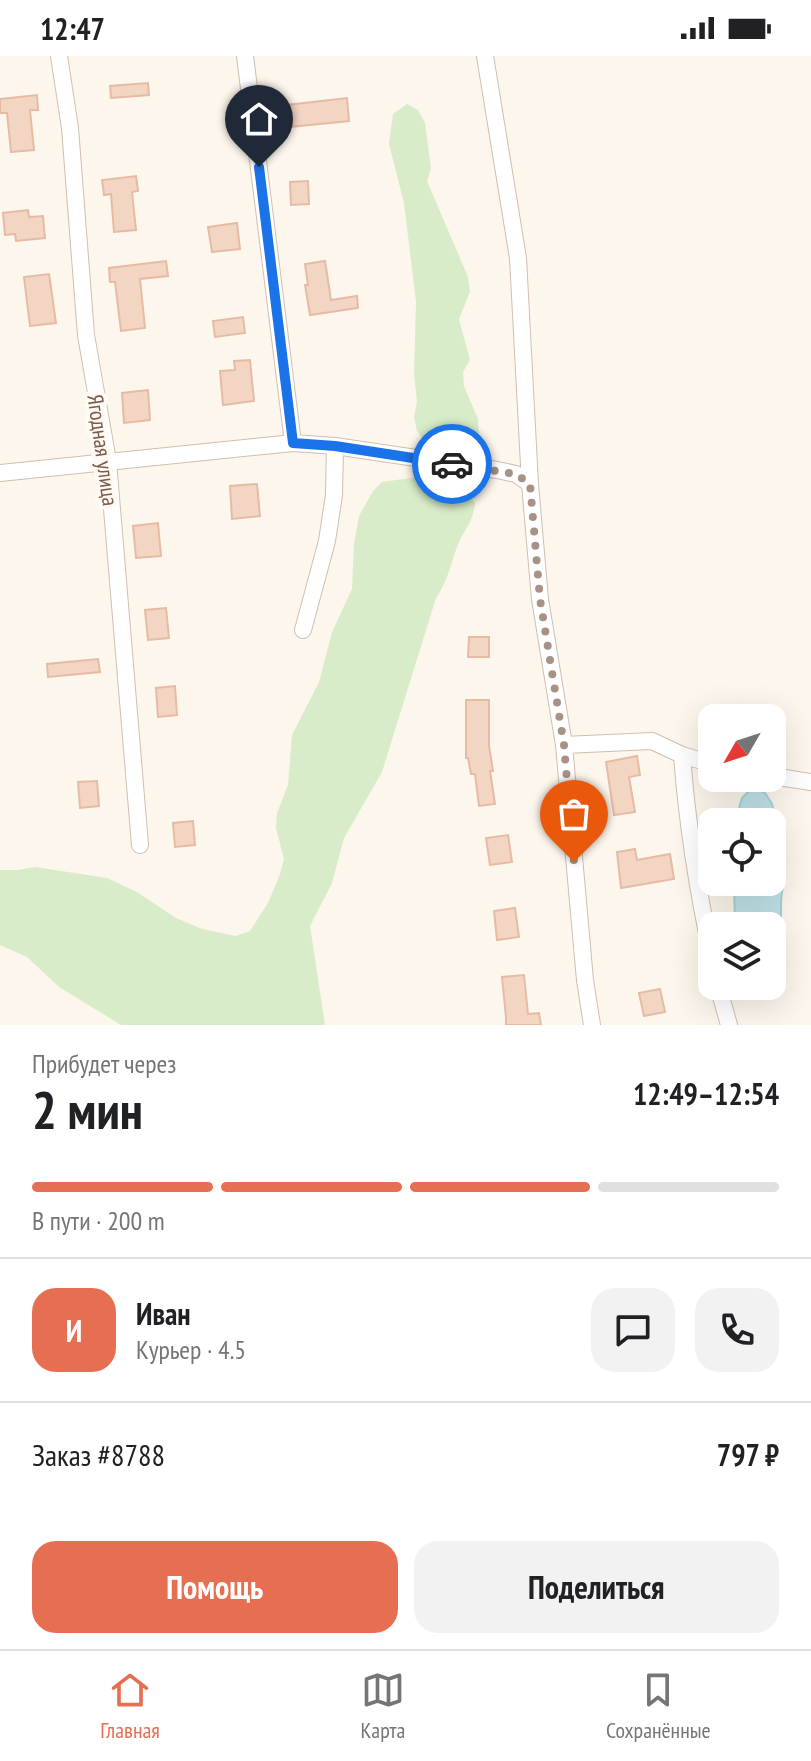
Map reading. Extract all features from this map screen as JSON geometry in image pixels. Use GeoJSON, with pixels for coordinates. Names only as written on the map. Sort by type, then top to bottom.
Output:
{"type":"FeatureCollection","features":[{"type":"Feature","properties":{"kind":"street","name":"Ягодная улица"},"geometry":{"type":"LineString","coordinates":[[59,56],[70,128],[86,335],[108,461],[140,845]]}},
{"type":"Feature","properties":{"kind":"street"},"geometry":{"type":"LineString","coordinates":[[245,56],[293,443]]}},
{"type":"Feature","properties":{"kind":"street"},"geometry":{"type":"LineString","coordinates":[[485,56],[518,258],[530,484],[540,599],[564,745],[585,980],[592,1025]]}},
{"type":"Feature","properties":{"kind":"street"},"geometry":{"type":"LineString","coordinates":[[0,473],[293,443],[335,446],[497,470],[516,474],[530,484]]}},
{"type":"Feature","properties":{"kind":"street"},"geometry":{"type":"LineString","coordinates":[[303,630],[327,541],[334,495],[335,446]]}},
{"type":"Feature","properties":{"kind":"street"},"geometry":{"type":"LineString","coordinates":[[564,745],[652,741],[698,760]]}},
{"type":"Feature","properties":{"kind":"street"},"geometry":{"type":"LineString","coordinates":[[682,755],[703,912]]}},
{"type":"Feature","properties":{"kind":"street"},"geometry":{"type":"LineString","coordinates":[[786,778],[811,782]]}},
{"type":"Feature","properties":{"kind":"street"},"geometry":{"type":"LineString","coordinates":[[722,1000],[729,1025]]}},
{"type":"Feature","properties":{"kind":"green space"},"geometry":{"type":"Polygon","coordinates":[[[407,104],[418,110],[425,123],[431,168],[427,181],[468,277],[470,292],[459,319],[470,360],[463,372],[464,386],[478,419],[479,435],[441,450],[425,442],[417,431],[414,417],[417,402],[414,374],[416,302],[404,203],[389,144],[393,114],[407,104]]]}},
{"type":"Feature","properties":{"kind":"green space"},"geometry":{"type":"Polygon","coordinates":[[[439,474],[464,488],[475,503],[474,510],[436,598],[382,772],[344,838],[332,883],[310,926],[325,1025],[121,1025],[59,987],[27,957],[0,945],[0,870],[35,867],[107,878],[137,892],[176,918],[202,929],[236,936],[250,931],[268,903],[284,859],[276,828],[277,813],[288,785],[292,735],[319,682],[332,632],[352,589],[359,516],[373,491],[382,482],[439,474]]]}},
{"type":"Feature","properties":{"kind":"water"},"geometry":{"type":"Polygon","coordinates":[[[748,792],[763,792],[773,808],[739,808],[748,792]]]}},
{"type":"Feature","properties":{"kind":"water"},"geometry":{"type":"Polygon","coordinates":[[[734,896],[782,896],[781,912],[735,912],[734,896]]]}},
{"type":"Feature","properties":{"kind":"building"},"geometry":{"type":"Polygon","coordinates":[[[148,83],[149,95],[111,98],[110,86],[148,83]]]}},
{"type":"Feature","properties":{"kind":"building"},"geometry":{"type":"Polygon","coordinates":[[[37,95],[38,110],[30,110],[34,150],[11,152],[7,113],[0,113],[0,99],[37,95]]]}},
{"type":"Feature","properties":{"kind":"building"},"geometry":{"type":"Polygon","coordinates":[[[347,98],[349,121],[281,128],[278,106],[347,98]]]}},
{"type":"Feature","properties":{"kind":"building"},"geometry":{"type":"Polygon","coordinates":[[[136,176],[138,191],[132,192],[136,230],[114,232],[111,194],[104,195],[102,180],[136,176]]]}},
{"type":"Feature","properties":{"kind":"building"},"geometry":{"type":"Polygon","coordinates":[[[308,181],[309,204],[291,205],[290,182],[308,181]]]}},
{"type":"Feature","properties":{"kind":"building"},"geometry":{"type":"Polygon","coordinates":[[[28,210],[29,217],[43,216],[45,238],[16,241],[15,234],[5,235],[3,213],[28,210]]]}},
{"type":"Feature","properties":{"kind":"building"},"geometry":{"type":"Polygon","coordinates":[[[237,223],[240,249],[212,252],[208,227],[237,223]]]}},
{"type":"Feature","properties":{"kind":"building"},"geometry":{"type":"Polygon","coordinates":[[[166,261],[168,276],[140,279],[145,328],[121,331],[115,282],[110,282],[109,268],[166,261]]]}},
{"type":"Feature","properties":{"kind":"building"},"geometry":{"type":"Polygon","coordinates":[[[325,261],[331,300],[357,296],[358,308],[310,315],[305,264],[325,261]]]}},
{"type":"Feature","properties":{"kind":"building"},"geometry":{"type":"Polygon","coordinates":[[[49,274],[56,323],[30,326],[24,277],[49,274]]]}},
{"type":"Feature","properties":{"kind":"building"},"geometry":{"type":"Polygon","coordinates":[[[243,317],[245,333],[215,337],[213,321],[243,317]]]}},
{"type":"Feature","properties":{"kind":"building"},"geometry":{"type":"Polygon","coordinates":[[[250,360],[254,401],[223,405],[220,371],[235,370],[234,361],[250,360]]]}},
{"type":"Feature","properties":{"kind":"building"},"geometry":{"type":"Polygon","coordinates":[[[148,390],[150,420],[124,423],[122,393],[148,390]]]}},
{"type":"Feature","properties":{"kind":"building"},"geometry":{"type":"Polygon","coordinates":[[[257,484],[260,516],[232,519],[230,486],[257,484]]]}},
{"type":"Feature","properties":{"kind":"building"},"geometry":{"type":"Polygon","coordinates":[[[158,523],[161,556],[136,558],[133,526],[158,523]]]}},
{"type":"Feature","properties":{"kind":"building"},"geometry":{"type":"Polygon","coordinates":[[[166,608],[169,638],[148,640],[145,610],[166,608]]]}},
{"type":"Feature","properties":{"kind":"building"},"geometry":{"type":"Polygon","coordinates":[[[469,637],[489,637],[489,657],[468,657],[469,637]]]}},
{"type":"Feature","properties":{"kind":"building"},"geometry":{"type":"Polygon","coordinates":[[[98,659],[100,672],[48,677],[47,664],[98,659]]]}},
{"type":"Feature","properties":{"kind":"building"},"geometry":{"type":"Polygon","coordinates":[[[175,686],[177,715],[158,717],[156,688],[175,686]]]}},
{"type":"Feature","properties":{"kind":"building"},"geometry":{"type":"Polygon","coordinates":[[[466,700],[489,700],[489,746],[493,771],[490,771],[495,804],[479,806],[475,774],[471,774],[466,758],[466,700]]]}},
{"type":"Feature","properties":{"kind":"building"},"geometry":{"type":"Polygon","coordinates":[[[637,756],[640,775],[629,777],[635,812],[614,815],[606,762],[637,756]]]}},
{"type":"Feature","properties":{"kind":"building"},"geometry":{"type":"Polygon","coordinates":[[[97,781],[99,806],[80,808],[78,782],[97,781]]]}},
{"type":"Feature","properties":{"kind":"building"},"geometry":{"type":"Polygon","coordinates":[[[193,821],[195,845],[175,847],[173,823],[193,821]]]}},
{"type":"Feature","properties":{"kind":"building"},"geometry":{"type":"Polygon","coordinates":[[[508,835],[512,862],[490,865],[486,838],[508,835]]]}},
{"type":"Feature","properties":{"kind":"building"},"geometry":{"type":"Polygon","coordinates":[[[635,849],[637,860],[670,854],[674,879],[621,888],[617,852],[635,849]]]}},
{"type":"Feature","properties":{"kind":"building"},"geometry":{"type":"Polygon","coordinates":[[[515,908],[519,937],[497,940],[494,911],[515,908]]]}},
{"type":"Feature","properties":{"kind":"building"},"geometry":{"type":"Polygon","coordinates":[[[524,975],[528,1014],[539,1013],[541,1025],[506,1025],[502,977],[524,975]]]}},
{"type":"Feature","properties":{"kind":"building"},"geometry":{"type":"Polygon","coordinates":[[[660,989],[665,1012],[644,1016],[639,993],[660,989]]]}},
{"type":"Feature","properties":{"kind":"way so far"},"geometry":{"type":"LineString","coordinates":[[452,464],[516,474],[530,484],[540,599],[564,745],[574,862]]}},
{"type":"Feature","properties":{"kind":"route"},"geometry":{"type":"LineString","coordinates":[[259,167],[293,443],[335,446],[452,464]]}}]}
